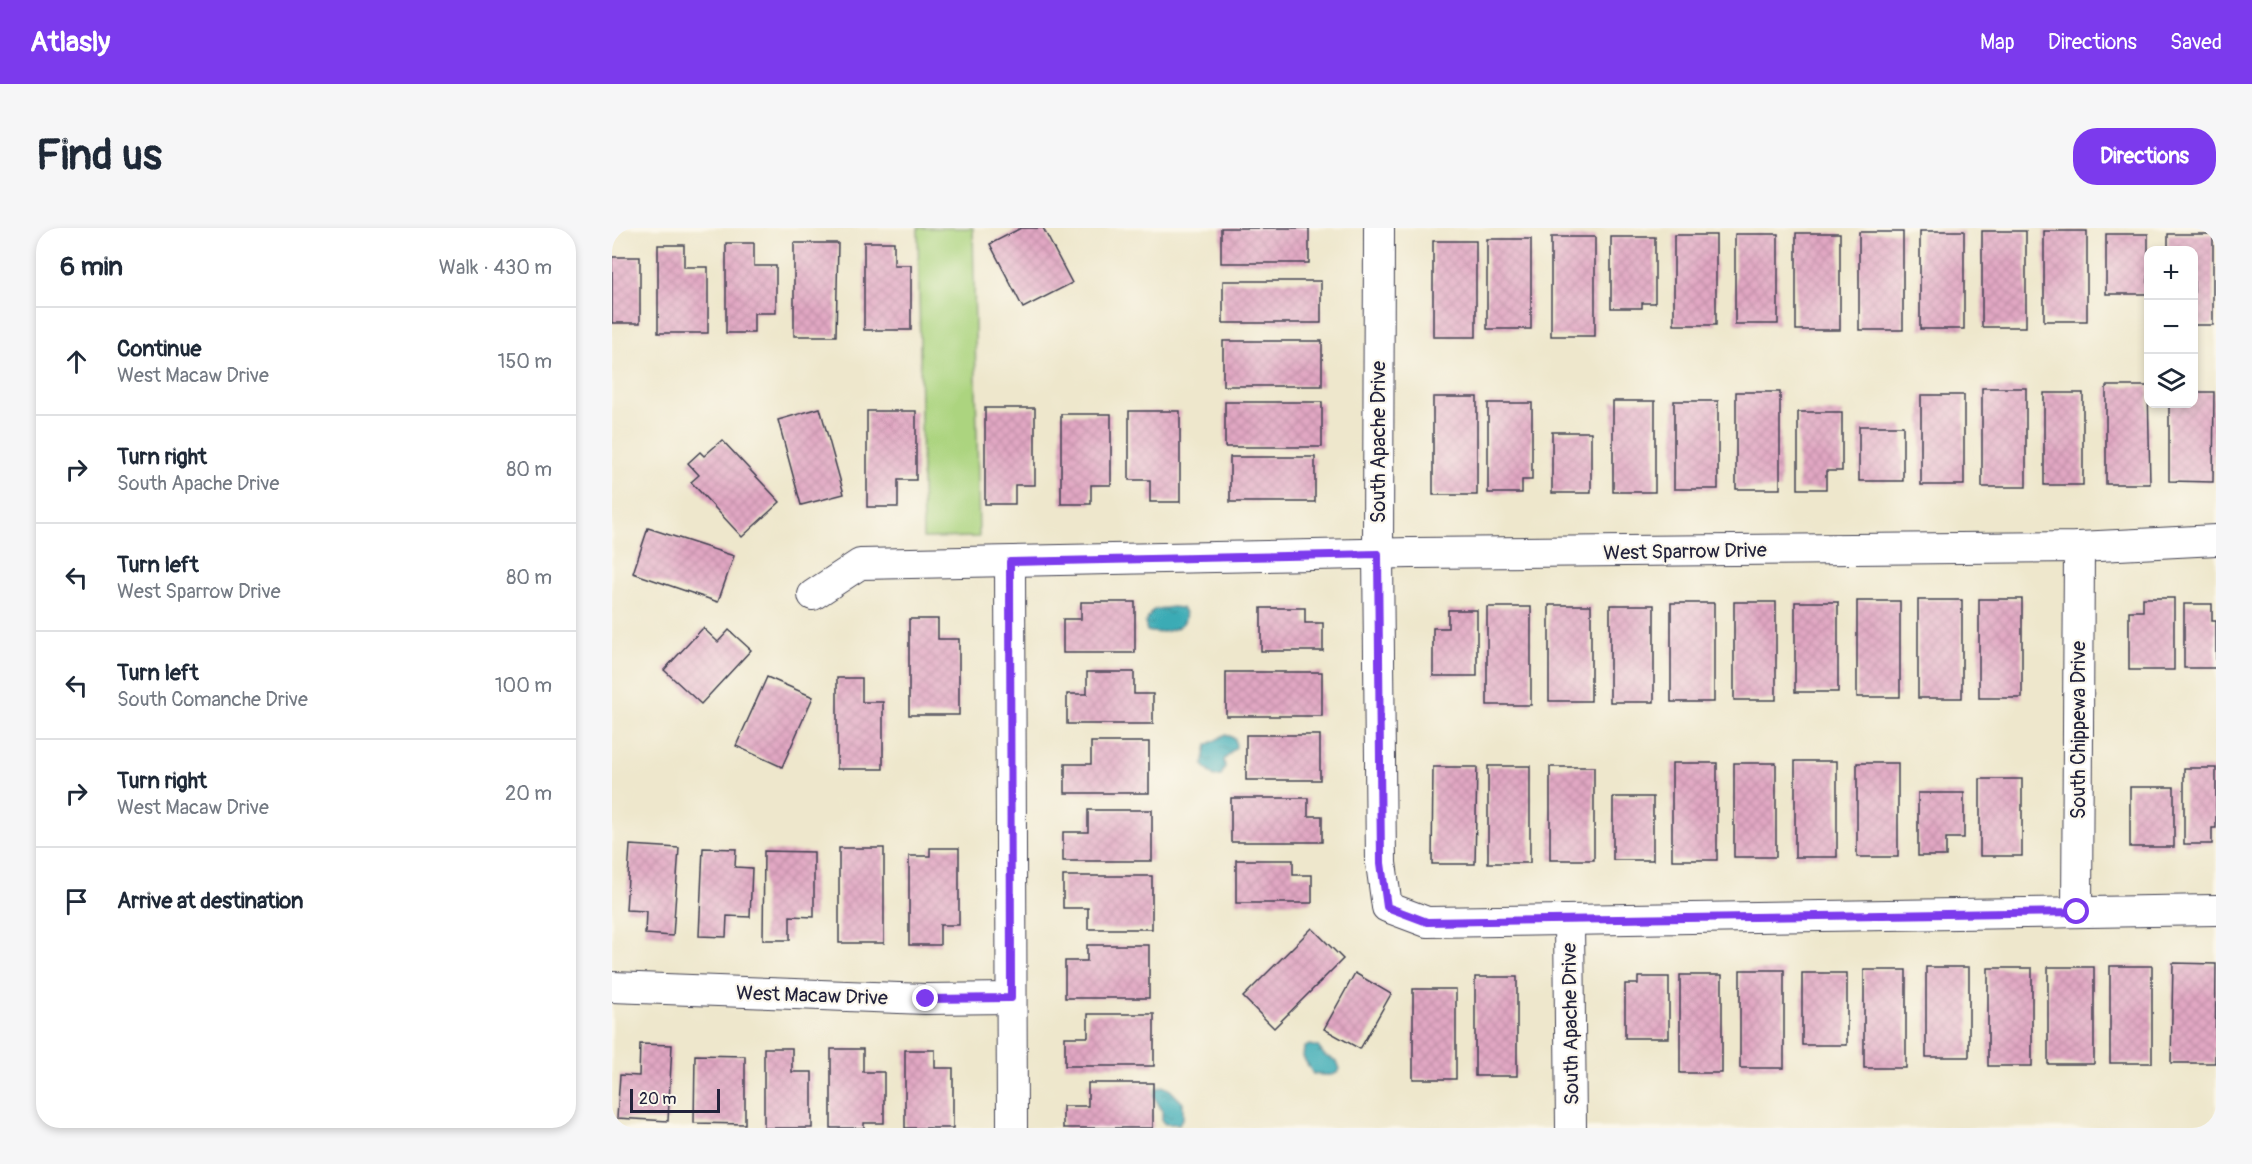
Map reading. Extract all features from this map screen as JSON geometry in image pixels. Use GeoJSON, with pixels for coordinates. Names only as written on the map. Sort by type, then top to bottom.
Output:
{"type":"FeatureCollection","features":[{"type":"Feature","properties":{"kind":"street","name":"South Apache Drive"},"geometry":{"type":"LineString","coordinates":[[1379,228],[1378,554],[1381,863],[1387,907],[1427,922],[1569,920],[1571,1128]]}},
{"type":"Feature","properties":{"kind":"street","name":"West Sparrow Drive"},"geometry":{"type":"LineString","coordinates":[[813,595],[860,564],[1378,554],[2079,548],[2216,540]]}},
{"type":"Feature","properties":{"kind":"street","name":"South Chippewa Drive"},"geometry":{"type":"LineString","coordinates":[[2077,912],[2079,548]]}},
{"type":"Feature","properties":{"kind":"street"},"geometry":{"type":"LineString","coordinates":[[1010,562],[1012,1128]]}},
{"type":"Feature","properties":{"kind":"street"},"geometry":{"type":"LineString","coordinates":[[1569,920],[2216,910]]}},
{"type":"Feature","properties":{"kind":"street","name":"West Macaw Drive"},"geometry":{"type":"LineString","coordinates":[[612,987],[926,999],[1011,998]]}},
{"type":"Feature","properties":{"kind":"green space"},"geometry":{"type":"Polygon","coordinates":[[[918,228],[973,228],[979,537],[923,538],[918,228]]]}},
{"type":"Feature","properties":{"kind":"water"},"geometry":{"type":"Polygon","coordinates":[[[1182,608],[1185,620],[1181,625],[1168,631],[1147,631],[1145,623],[1153,610],[1182,608]]]}},
{"type":"Feature","properties":{"kind":"water"},"geometry":{"type":"Polygon","coordinates":[[[1226,734],[1235,739],[1236,747],[1224,760],[1225,767],[1221,776],[1214,777],[1203,765],[1207,745],[1226,734]]]}},
{"type":"Feature","properties":{"kind":"water"},"geometry":{"type":"Polygon","coordinates":[[[1309,1045],[1318,1047],[1325,1056],[1337,1061],[1340,1069],[1336,1074],[1313,1074],[1303,1057],[1304,1048],[1309,1045]]]}},
{"type":"Feature","properties":{"kind":"water"},"geometry":{"type":"Polygon","coordinates":[[[1162,1086],[1169,1089],[1183,1103],[1183,1117],[1179,1124],[1165,1124],[1162,1121],[1162,1110],[1154,1097],[1156,1089],[1162,1086]]]}},
{"type":"Feature","properties":{"kind":"building"},"geometry":{"type":"Polygon","coordinates":[[[1021,228],[1043,228],[1072,283],[1023,308],[990,244],[1021,228]]]}},
{"type":"Feature","properties":{"kind":"building"},"geometry":{"type":"Polygon","coordinates":[[[1221,228],[1309,228],[1309,263],[1221,263],[1221,228]]]}},
{"type":"Feature","properties":{"kind":"building"},"geometry":{"type":"Polygon","coordinates":[[[1920,231],[1964,231],[1964,329],[1920,329],[1920,231]]]}},
{"type":"Feature","properties":{"kind":"building"},"geometry":{"type":"Polygon","coordinates":[[[1982,231],[2026,231],[2026,327],[1982,327],[1982,231]]]}},
{"type":"Feature","properties":{"kind":"building"},"geometry":{"type":"Polygon","coordinates":[[[2044,231],[2087,231],[2087,321],[2044,321],[2044,231]]]}},
{"type":"Feature","properties":{"kind":"building"},"geometry":{"type":"Polygon","coordinates":[[[1859,232],[1903,232],[1903,330],[1859,330],[1859,232]]]}},
{"type":"Feature","properties":{"kind":"building"},"geometry":{"type":"Polygon","coordinates":[[[1796,233],[1840,233],[1840,330],[1796,330],[1796,233]]]}},
{"type":"Feature","properties":{"kind":"building"},"geometry":{"type":"Polygon","coordinates":[[[1735,234],[1778,234],[1778,324],[1735,324],[1735,234]]]}},
{"type":"Feature","properties":{"kind":"building"},"geometry":{"type":"Polygon","coordinates":[[[2106,234],[2148,234],[2148,246],[2144,246],[2144,294],[2106,294],[2106,234]]]}},
{"type":"Feature","properties":{"kind":"building"},"geometry":{"type":"Polygon","coordinates":[[[2168,234],[2213,234],[2213,325],[2198,325],[2198,246],[2168,246],[2168,234]]]}},
{"type":"Feature","properties":{"kind":"building"},"geometry":{"type":"Polygon","coordinates":[[[1674,235],[1716,235],[1716,325],[1674,325],[1674,235]]]}},
{"type":"Feature","properties":{"kind":"building"},"geometry":{"type":"Polygon","coordinates":[[[1551,237],[1595,237],[1595,336],[1551,336],[1551,237]]]}},
{"type":"Feature","properties":{"kind":"building"},"geometry":{"type":"Polygon","coordinates":[[[1611,237],[1655,237],[1655,303],[1642,303],[1642,308],[1611,308],[1611,237]]]}},
{"type":"Feature","properties":{"kind":"building"},"geometry":{"type":"Polygon","coordinates":[[[1487,239],[1531,239],[1531,329],[1487,329],[1487,239]]]}},
{"type":"Feature","properties":{"kind":"building"},"geometry":{"type":"Polygon","coordinates":[[[1433,241],[1476,241],[1476,337],[1433,337],[1433,241]]]}},
{"type":"Feature","properties":{"kind":"building"},"geometry":{"type":"Polygon","coordinates":[[[864,242],[894,242],[894,265],[911,265],[911,330],[864,330],[864,242]]]}},
{"type":"Feature","properties":{"kind":"building"},"geometry":{"type":"Polygon","coordinates":[[[726,243],[754,243],[754,266],[776,266],[776,313],[754,313],[754,333],[726,333],[726,243]]]}},
{"type":"Feature","properties":{"kind":"building"},"geometry":{"type":"Polygon","coordinates":[[[794,243],[838,243],[836,336],[794,336],[794,243]]]}},
{"type":"Feature","properties":{"kind":"building"},"geometry":{"type":"Polygon","coordinates":[[[658,245],[684,245],[684,267],[708,267],[708,333],[658,333],[658,245]]]}},
{"type":"Feature","properties":{"kind":"building"},"geometry":{"type":"Polygon","coordinates":[[[612,257],[640,257],[640,323],[612,323],[612,257]]]}},
{"type":"Feature","properties":{"kind":"building"},"geometry":{"type":"Polygon","coordinates":[[[1223,281],[1321,281],[1321,323],[1223,323],[1223,281]]]}},
{"type":"Feature","properties":{"kind":"building"},"geometry":{"type":"Polygon","coordinates":[[[1223,341],[1322,341],[1322,386],[1223,386],[1223,341]]]}},
{"type":"Feature","properties":{"kind":"building"},"geometry":{"type":"Polygon","coordinates":[[[2106,386],[2144,386],[2144,408],[2148,408],[2150,484],[2106,484],[2106,386]]]}},
{"type":"Feature","properties":{"kind":"building"},"geometry":{"type":"Polygon","coordinates":[[[1982,388],[2026,388],[2026,487],[1982,487],[1982,388]]]}},
{"type":"Feature","properties":{"kind":"building"},"geometry":{"type":"Polygon","coordinates":[[[1736,392],[1780,392],[1780,489],[1736,489],[1736,392]]]}},
{"type":"Feature","properties":{"kind":"building"},"geometry":{"type":"Polygon","coordinates":[[[2198,392],[2214,392],[2213,482],[2169,481],[2169,408],[2198,408],[2198,392]]]}},
{"type":"Feature","properties":{"kind":"building"},"geometry":{"type":"Polygon","coordinates":[[[2044,393],[2083,393],[2083,485],[2044,485],[2044,393]]]}},
{"type":"Feature","properties":{"kind":"building"},"geometry":{"type":"Polygon","coordinates":[[[1921,395],[1964,395],[1964,485],[1921,485],[1921,395]]]}},
{"type":"Feature","properties":{"kind":"building"},"geometry":{"type":"Polygon","coordinates":[[[1433,397],[1477,397],[1477,495],[1433,495],[1433,397]]]}},
{"type":"Feature","properties":{"kind":"building"},"geometry":{"type":"Polygon","coordinates":[[[1613,401],[1655,401],[1655,492],[1613,492],[1613,401]]]}},
{"type":"Feature","properties":{"kind":"building"},"geometry":{"type":"Polygon","coordinates":[[[1674,401],[1718,401],[1718,489],[1674,489],[1674,401]]]}},
{"type":"Feature","properties":{"kind":"building"},"geometry":{"type":"Polygon","coordinates":[[[1225,402],[1322,402],[1322,447],[1225,447],[1225,402]]]}},
{"type":"Feature","properties":{"kind":"building"},"geometry":{"type":"Polygon","coordinates":[[[1488,403],[1532,403],[1532,480],[1522,480],[1522,493],[1488,493],[1488,403]]]}},
{"type":"Feature","properties":{"kind":"building"},"geometry":{"type":"Polygon","coordinates":[[[820,408],[844,494],[801,505],[778,420],[820,408]]]}},
{"type":"Feature","properties":{"kind":"building"},"geometry":{"type":"Polygon","coordinates":[[[985,408],[1035,408],[1035,485],[1015,485],[1015,504],[985,504],[985,408]]]}},
{"type":"Feature","properties":{"kind":"building"},"geometry":{"type":"Polygon","coordinates":[[[867,411],[916,411],[916,480],[898,480],[898,507],[867,507],[867,411]]]}},
{"type":"Feature","properties":{"kind":"building"},"geometry":{"type":"Polygon","coordinates":[[[1129,411],[1180,411],[1180,502],[1150,502],[1150,480],[1129,480],[1129,411]]]}},
{"type":"Feature","properties":{"kind":"building"},"geometry":{"type":"Polygon","coordinates":[[[1798,412],[1842,412],[1842,471],[1826,471],[1826,489],[1798,489],[1798,412]]]}},
{"type":"Feature","properties":{"kind":"building"},"geometry":{"type":"Polygon","coordinates":[[[1061,414],[1111,414],[1111,485],[1091,485],[1091,504],[1061,504],[1061,414]]]}},
{"type":"Feature","properties":{"kind":"building"},"geometry":{"type":"Polygon","coordinates":[[[1859,426],[1903,426],[1903,481],[1859,481],[1859,426]]]}},
{"type":"Feature","properties":{"kind":"building"},"geometry":{"type":"Polygon","coordinates":[[[1552,432],[1591,432],[1591,493],[1552,493],[1552,432]]]}},
{"type":"Feature","properties":{"kind":"building"},"geometry":{"type":"Polygon","coordinates":[[[722,440],[780,502],[742,537],[691,482],[699,475],[688,463],[700,452],[704,456],[722,440]]]}},
{"type":"Feature","properties":{"kind":"building"},"geometry":{"type":"Polygon","coordinates":[[[1230,457],[1315,457],[1315,502],[1230,502],[1230,457]]]}},
{"type":"Feature","properties":{"kind":"building"},"geometry":{"type":"Polygon","coordinates":[[[648,528],[734,556],[718,602],[633,573],[648,528]]]}},
{"type":"Feature","properties":{"kind":"building"},"geometry":{"type":"Polygon","coordinates":[[[2143,598],[2174,598],[2174,670],[2129,670],[2129,611],[2143,611],[2143,598]]]}},
{"type":"Feature","properties":{"kind":"building"},"geometry":{"type":"Polygon","coordinates":[[[1979,599],[2022,599],[2022,698],[1979,698],[1979,599]]]}},
{"type":"Feature","properties":{"kind":"building"},"geometry":{"type":"Polygon","coordinates":[[[1918,600],[1962,600],[1962,698],[1918,698],[1918,600]]]}},
{"type":"Feature","properties":{"kind":"building"},"geometry":{"type":"Polygon","coordinates":[[[1857,601],[1900,601],[1900,697],[1857,697],[1857,601]]]}},
{"type":"Feature","properties":{"kind":"building"},"geometry":{"type":"Polygon","coordinates":[[[1081,602],[1135,602],[1135,653],[1063,653],[1063,619],[1081,619],[1081,602]]]}},
{"type":"Feature","properties":{"kind":"building"},"geometry":{"type":"Polygon","coordinates":[[[1734,602],[1776,602],[1776,700],[1734,700],[1734,602]]]}},
{"type":"Feature","properties":{"kind":"building"},"geometry":{"type":"Polygon","coordinates":[[[1795,602],[1838,602],[1838,692],[1795,692],[1795,602]]]}},
{"type":"Feature","properties":{"kind":"building"},"geometry":{"type":"Polygon","coordinates":[[[1671,603],[1714,603],[1714,702],[1671,702],[1671,603]]]}},
{"type":"Feature","properties":{"kind":"building"},"geometry":{"type":"Polygon","coordinates":[[[2184,604],[2212,604],[2212,621],[2216,621],[2216,668],[2184,668],[2184,604]]]}},
{"type":"Feature","properties":{"kind":"building"},"geometry":{"type":"Polygon","coordinates":[[[1549,605],[1591,605],[1591,701],[1549,701],[1549,605]]]}},
{"type":"Feature","properties":{"kind":"building"},"geometry":{"type":"Polygon","coordinates":[[[1610,605],[1654,605],[1654,702],[1610,702],[1610,605]]]}},
{"type":"Feature","properties":{"kind":"building"},"geometry":{"type":"Polygon","coordinates":[[[1487,607],[1531,607],[1531,705],[1487,705],[1487,607]]]}},
{"type":"Feature","properties":{"kind":"building"},"geometry":{"type":"Polygon","coordinates":[[[1261,608],[1305,608],[1305,623],[1323,623],[1323,651],[1261,651],[1261,608]]]}},
{"type":"Feature","properties":{"kind":"building"},"geometry":{"type":"Polygon","coordinates":[[[1448,610],[1477,610],[1477,676],[1433,676],[1433,628],[1448,628],[1448,610]]]}},
{"type":"Feature","properties":{"kind":"building"},"geometry":{"type":"Polygon","coordinates":[[[909,619],[938,619],[938,639],[959,639],[959,715],[909,715],[909,619]]]}},
{"type":"Feature","properties":{"kind":"building"},"geometry":{"type":"Polygon","coordinates":[[[703,628],[718,642],[729,630],[751,650],[701,704],[664,670],[703,628]]]}},
{"type":"Feature","properties":{"kind":"building"},"geometry":{"type":"Polygon","coordinates":[[[1087,672],[1134,672],[1134,694],[1153,694],[1153,724],[1067,724],[1067,694],[1087,694],[1087,672]]]}},
{"type":"Feature","properties":{"kind":"building"},"geometry":{"type":"Polygon","coordinates":[[[1226,672],[1322,672],[1322,716],[1226,716],[1226,672]]]}},
{"type":"Feature","properties":{"kind":"building"},"geometry":{"type":"Polygon","coordinates":[[[767,677],[813,697],[782,767],[736,746],[767,677]]]}},
{"type":"Feature","properties":{"kind":"building"},"geometry":{"type":"Polygon","coordinates":[[[837,678],[862,678],[862,702],[883,702],[883,769],[837,769],[837,678]]]}},
{"type":"Feature","properties":{"kind":"building"},"geometry":{"type":"Polygon","coordinates":[[[1246,735],[1320,735],[1320,780],[1246,780],[1246,735]]]}},
{"type":"Feature","properties":{"kind":"building"},"geometry":{"type":"Polygon","coordinates":[[[1091,742],[1149,742],[1149,793],[1065,793],[1065,764],[1091,764],[1091,742]]]}},
{"type":"Feature","properties":{"kind":"building"},"geometry":{"type":"Polygon","coordinates":[[[1795,761],[1837,761],[1837,857],[1795,857],[1795,761]]]}},
{"type":"Feature","properties":{"kind":"building"},"geometry":{"type":"Polygon","coordinates":[[[1672,763],[1717,763],[1717,860],[1672,860],[1672,763]]]}},
{"type":"Feature","properties":{"kind":"building"},"geometry":{"type":"Polygon","coordinates":[[[1734,763],[1776,763],[1776,857],[1734,857],[1734,763]]]}},
{"type":"Feature","properties":{"kind":"building"},"geometry":{"type":"Polygon","coordinates":[[[1857,763],[1898,763],[1898,857],[1857,857],[1857,763]]]}},
{"type":"Feature","properties":{"kind":"building"},"geometry":{"type":"Polygon","coordinates":[[[1488,766],[1530,766],[1530,863],[1488,863],[1488,766]]]}},
{"type":"Feature","properties":{"kind":"building"},"geometry":{"type":"Polygon","coordinates":[[[1433,767],[1477,767],[1475,864],[1432,864],[1433,767]]]}},
{"type":"Feature","properties":{"kind":"building"},"geometry":{"type":"Polygon","coordinates":[[[1550,767],[1594,767],[1594,860],[1550,860],[1550,767]]]}},
{"type":"Feature","properties":{"kind":"building"},"geometry":{"type":"Polygon","coordinates":[[[2184,768],[2216,768],[2216,828],[2212,828],[2212,844],[2184,844],[2184,768]]]}},
{"type":"Feature","properties":{"kind":"building"},"geometry":{"type":"Polygon","coordinates":[[[1980,779],[2022,779],[2022,856],[1980,856],[1980,779]]]}},
{"type":"Feature","properties":{"kind":"building"},"geometry":{"type":"Polygon","coordinates":[[[2130,787],[2174,787],[2174,847],[2130,847],[2130,787]]]}},
{"type":"Feature","properties":{"kind":"building"},"geometry":{"type":"Polygon","coordinates":[[[1918,793],[1964,793],[1964,838],[1946,838],[1946,856],[1918,856],[1918,793]]]}},
{"type":"Feature","properties":{"kind":"building"},"geometry":{"type":"Polygon","coordinates":[[[1613,797],[1653,797],[1653,860],[1613,860],[1613,797]]]}},
{"type":"Feature","properties":{"kind":"building"},"geometry":{"type":"Polygon","coordinates":[[[1231,798],[1308,798],[1308,816],[1322,816],[1322,842],[1231,842],[1231,798]]]}},
{"type":"Feature","properties":{"kind":"building"},"geometry":{"type":"Polygon","coordinates":[[[1088,810],[1152,810],[1152,861],[1063,861],[1063,832],[1088,832],[1088,810]]]}},
{"type":"Feature","properties":{"kind":"building"},"geometry":{"type":"Polygon","coordinates":[[[630,845],[679,848],[673,936],[645,934],[646,911],[626,910],[630,845]]]}},
{"type":"Feature","properties":{"kind":"building"},"geometry":{"type":"Polygon","coordinates":[[[703,848],[736,849],[735,867],[752,868],[750,917],[727,916],[726,937],[699,936],[703,848]]]}},
{"type":"Feature","properties":{"kind":"building"},"geometry":{"type":"Polygon","coordinates":[[[839,848],[884,848],[884,943],[839,943],[839,848]]]}},
{"type":"Feature","properties":{"kind":"building"},"geometry":{"type":"Polygon","coordinates":[[[930,848],[959,848],[959,925],[940,925],[940,945],[909,945],[909,856],[930,856],[930,848]]]}},
{"type":"Feature","properties":{"kind":"building"},"geometry":{"type":"Polygon","coordinates":[[[764,851],[814,852],[814,917],[790,916],[790,940],[763,940],[764,851]]]}},
{"type":"Feature","properties":{"kind":"building"},"geometry":{"type":"Polygon","coordinates":[[[1236,860],[1293,860],[1293,875],[1312,875],[1312,903],[1236,903],[1236,860]]]}},
{"type":"Feature","properties":{"kind":"building"},"geometry":{"type":"Polygon","coordinates":[[[1063,876],[1152,876],[1152,929],[1088,929],[1088,908],[1063,908],[1063,876]]]}},
{"type":"Feature","properties":{"kind":"building"},"geometry":{"type":"Polygon","coordinates":[[[1312,928],[1343,959],[1274,1028],[1243,997],[1312,928]]]}},
{"type":"Feature","properties":{"kind":"building"},"geometry":{"type":"Polygon","coordinates":[[[1087,945],[1149,945],[1149,998],[1065,998],[1065,961],[1087,961],[1087,945]]]}},
{"type":"Feature","properties":{"kind":"building"},"geometry":{"type":"Polygon","coordinates":[[[2173,963],[2216,964],[2215,1063],[2171,1063],[2173,963]]]}},
{"type":"Feature","properties":{"kind":"building"},"geometry":{"type":"Polygon","coordinates":[[[2110,966],[2152,966],[2152,1063],[2110,1063],[2110,966]]]}},
{"type":"Feature","properties":{"kind":"building"},"geometry":{"type":"Polygon","coordinates":[[[1926,967],[1969,967],[1969,1057],[1926,1057],[1926,967]]]}},
{"type":"Feature","properties":{"kind":"building"},"geometry":{"type":"Polygon","coordinates":[[[2048,967],[2094,967],[2094,1064],[2048,1064],[2048,967]]]}},
{"type":"Feature","properties":{"kind":"building"},"geometry":{"type":"Polygon","coordinates":[[[1988,968],[2032,968],[2032,1066],[1988,1066],[1988,968]]]}},
{"type":"Feature","properties":{"kind":"building"},"geometry":{"type":"Polygon","coordinates":[[[1740,970],[1784,970],[1784,1068],[1740,1068],[1740,970]]]}},
{"type":"Feature","properties":{"kind":"building"},"geometry":{"type":"Polygon","coordinates":[[[1864,970],[1906,970],[1906,1068],[1864,1068],[1864,970]]]}},
{"type":"Feature","properties":{"kind":"building"},"geometry":{"type":"Polygon","coordinates":[[[1355,973],[1391,994],[1360,1049],[1324,1029],[1355,973]]]}},
{"type":"Feature","properties":{"kind":"building"},"geometry":{"type":"Polygon","coordinates":[[[1802,973],[1847,973],[1847,1045],[1802,1045],[1802,973]]]}},
{"type":"Feature","properties":{"kind":"building"},"geometry":{"type":"Polygon","coordinates":[[[1680,975],[1722,975],[1722,1073],[1680,1073],[1680,975]]]}},
{"type":"Feature","properties":{"kind":"building"},"geometry":{"type":"Polygon","coordinates":[[[1475,977],[1517,977],[1517,1076],[1475,1076],[1475,977]]]}},
{"type":"Feature","properties":{"kind":"building"},"geometry":{"type":"Polygon","coordinates":[[[1638,977],[1669,977],[1669,1038],[1625,1038],[1625,984],[1638,984],[1638,977]]]}},
{"type":"Feature","properties":{"kind":"building"},"geometry":{"type":"Polygon","coordinates":[[[1413,989],[1456,989],[1456,1079],[1413,1079],[1413,989]]]}},
{"type":"Feature","properties":{"kind":"building"},"geometry":{"type":"Polygon","coordinates":[[[1088,1014],[1154,1014],[1154,1066],[1065,1066],[1065,1037],[1088,1037],[1088,1014]]]}},
{"type":"Feature","properties":{"kind":"building"},"geometry":{"type":"Polygon","coordinates":[[[640,1044],[672,1045],[668,1121],[617,1118],[620,1075],[639,1076],[640,1044]]]}},
{"type":"Feature","properties":{"kind":"building"},"geometry":{"type":"Polygon","coordinates":[[[764,1048],[792,1048],[792,1072],[812,1072],[812,1128],[764,1128],[764,1048]]]}},
{"type":"Feature","properties":{"kind":"building"},"geometry":{"type":"Polygon","coordinates":[[[831,1049],[863,1049],[863,1072],[884,1072],[884,1123],[864,1123],[864,1128],[831,1128],[831,1049]]]}},
{"type":"Feature","properties":{"kind":"building"},"geometry":{"type":"Polygon","coordinates":[[[905,1050],[935,1050],[935,1068],[953,1068],[953,1128],[905,1128],[905,1050]]]}},
{"type":"Feature","properties":{"kind":"building"},"geometry":{"type":"Polygon","coordinates":[[[695,1055],[745,1056],[745,1124],[694,1123],[695,1055]]]}},
{"type":"Feature","properties":{"kind":"building"},"geometry":{"type":"Polygon","coordinates":[[[1088,1083],[1153,1083],[1153,1128],[1063,1128],[1063,1106],[1088,1106],[1088,1083]]]}},
{"type":"Feature","properties":{"kind":"route"},"geometry":{"type":"LineString","coordinates":[[926,999],[1011,998],[1010,562],[1378,554],[1381,863],[1387,907],[1427,922],[2077,912]]}}]}
